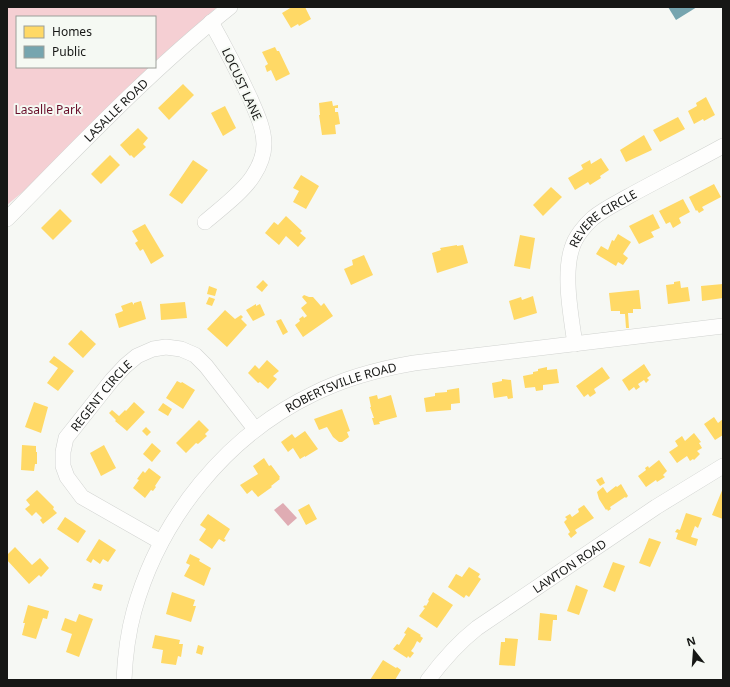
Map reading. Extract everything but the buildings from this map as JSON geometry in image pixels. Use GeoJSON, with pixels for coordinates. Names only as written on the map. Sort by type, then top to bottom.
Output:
{"type":"FeatureCollection","features":[{"type":"Feature","properties":{"kind":"street","name":"LASALLE ROAD"},"geometry":{"type":"LineString","coordinates":[[7,219],[150,76],[230,7]]}},
{"type":"Feature","properties":{"kind":"street","name":"LOCUST LANE"},"geometry":{"type":"LineString","coordinates":[[205,222],[236,194],[253,176],[261,161],[264,144],[262,126],[256,112],[236,68],[211,22]]}},
{"type":"Feature","properties":{"kind":"street","name":"REVERE CIRCLE"},"geometry":{"type":"LineString","coordinates":[[575,344],[570,309],[568,266],[572,247],[577,238],[592,219],[601,213],[654,182],[723,146]]}},
{"type":"Feature","properties":{"kind":"street","name":"ROBERTSVILLE ROAD"},"geometry":{"type":"LineString","coordinates":[[124,680],[125,660],[134,612],[161,542],[187,500],[214,466],[255,429],[285,409],[313,394],[343,381],[366,373],[414,363],[723,326]]}},
{"type":"Feature","properties":{"kind":"street","name":"REGENT CIRCLE"},"geometry":{"type":"LineString","coordinates":[[161,542],[82,497],[67,477],[63,466],[63,452],[66,438],[112,380],[137,356],[153,349],[166,347],[181,349],[195,355],[206,366],[255,429]]}},
{"type":"Feature","properties":{"kind":"street","name":"LAWTON ROAD"},"geometry":{"type":"LineString","coordinates":[[428,680],[458,644],[477,628],[656,507],[723,466]]}},
{"type":"Feature","properties":{"kind":"green space","name":"Lasalle Park"},"geometry":{"type":"Polygon","coordinates":[[[7,7],[217,7],[156,62],[156,16],[16,16],[16,68],[150,68],[25,190],[7,205],[7,7]]]}},
{"type":"Feature","properties":{"kind":"shaded area"},"geometry":{"type":"Polygon","coordinates":[[[283,503],[297,518],[288,526],[274,510],[283,503]]]}}]}
